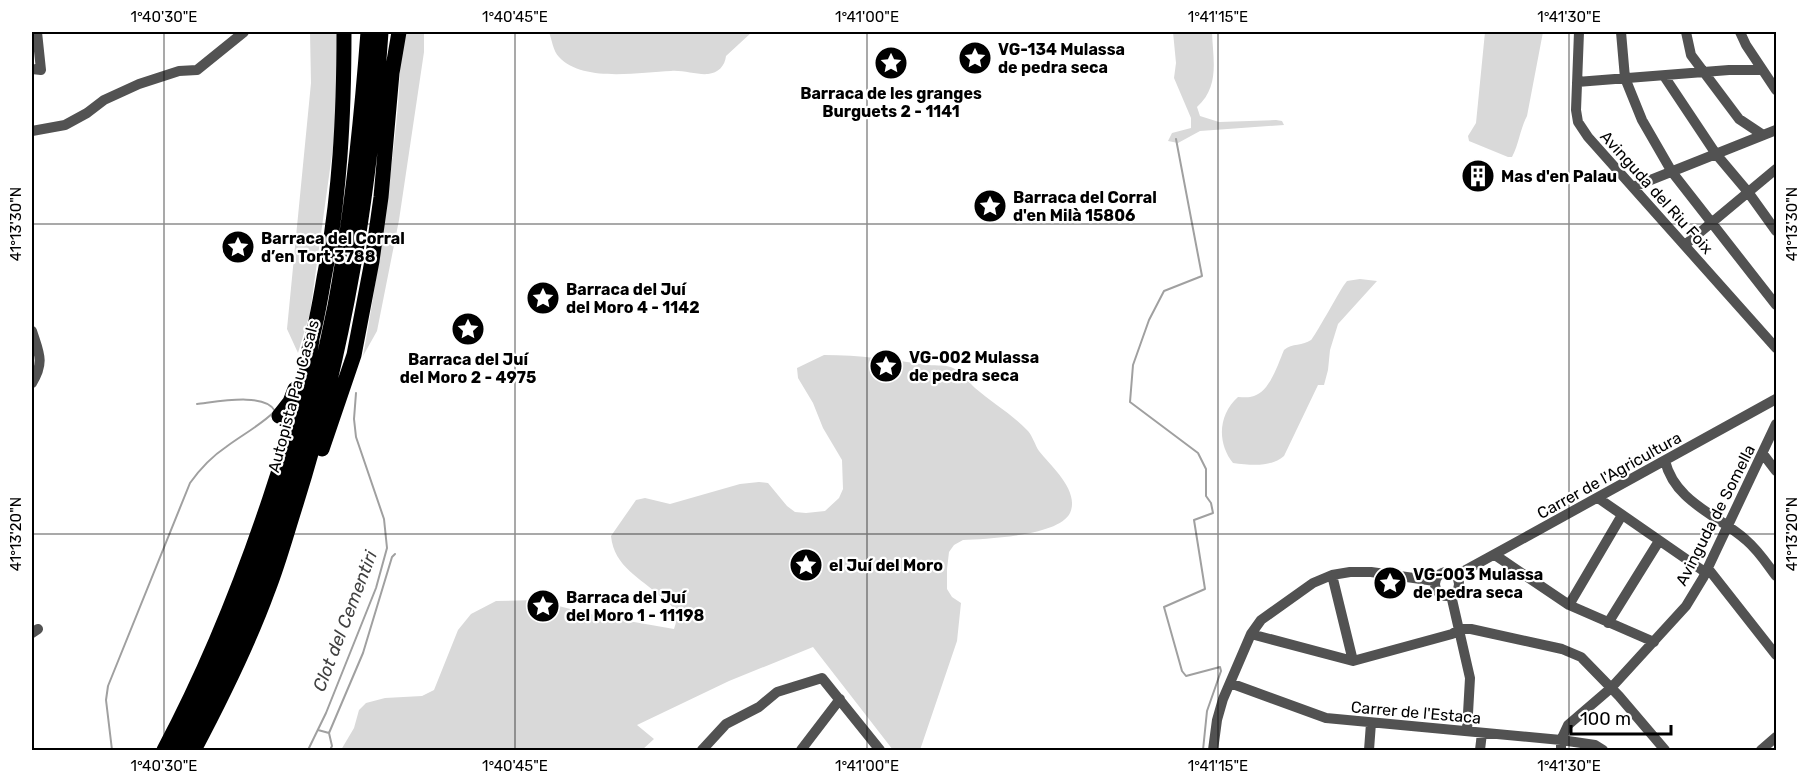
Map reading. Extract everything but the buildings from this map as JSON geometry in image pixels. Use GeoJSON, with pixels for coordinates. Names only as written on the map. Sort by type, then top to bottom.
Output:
{"type":"FeatureCollection","features":[{"type":"Feature","properties":{"kind":"highway"},"geometry":{"type":"LineString","coordinates":[[339,180],[344,88],[344,32]]}},
{"type":"Feature","properties":{"kind":"highway"},"geometry":{"type":"LineString","coordinates":[[164,750],[202,677],[246,568],[282,463],[308,368],[344,156],[354,32]]}},
{"type":"Feature","properties":{"kind":"highway","name":"Autopista Pau Casals"},"geometry":{"type":"LineString","coordinates":[[180,750],[233,639],[258,577],[313,400],[335,304],[351,208],[358,159],[368,32]]}},
{"type":"Feature","properties":{"kind":"highway","name":"Autopista Pau Casals"},"geometry":{"type":"LineString","coordinates":[[194,750],[268,591],[311,456],[330,384],[355,265],[370,164],[381,32]]}},
{"type":"Feature","properties":{"kind":"highway"},"geometry":{"type":"LineString","coordinates":[[392,32],[392,73]]}},
{"type":"Feature","properties":{"kind":"highway"},"geometry":{"type":"LineString","coordinates":[[290,524],[300,509],[354,356],[372,261],[381,197],[392,73],[399,32]]}},
{"type":"Feature","properties":{"kind":"highway"},"geometry":{"type":"LineString","coordinates":[[279,416],[290,402],[312,340]]}},
{"type":"Feature","properties":{"kind":"street"},"geometry":{"type":"LineString","coordinates":[[32,69],[41,70],[37,32]]}},
{"type":"Feature","properties":{"kind":"street"},"geometry":{"type":"LineString","coordinates":[[32,118],[35,130],[65,125],[104,100],[140,84],[179,71],[197,70],[244,32]]}},
{"type":"Feature","properties":{"kind":"street","name":"Avinguda del Riu Foix"},"geometry":{"type":"LineString","coordinates":[[1579,32],[1576,110],[1578,122],[1588,137],[1686,244],[1776,348]]}},
{"type":"Feature","properties":{"kind":"street"},"geometry":{"type":"LineString","coordinates":[[1621,32],[1625,78],[1642,120],[1672,172],[1776,305]]}},
{"type":"Feature","properties":{"kind":"street"},"geometry":{"type":"LineString","coordinates":[[1686,32],[1691,56],[1739,118],[1763,135]]}},
{"type":"Feature","properties":{"kind":"street"},"geometry":{"type":"LineString","coordinates":[[1740,32],[1776,90]]}},
{"type":"Feature","properties":{"kind":"street"},"geometry":{"type":"LineString","coordinates":[[1577,82],[1762,70]]}},
{"type":"Feature","properties":{"kind":"street"},"geometry":{"type":"LineString","coordinates":[[1664,76],[1716,154],[1748,192],[1776,231]]}},
{"type":"Feature","properties":{"kind":"street"},"geometry":{"type":"LineString","coordinates":[[1634,187],[1776,130]]}},
{"type":"Feature","properties":{"kind":"street"},"geometry":{"type":"LineString","coordinates":[[1686,244],[1776,169]]}},
{"type":"Feature","properties":{"kind":"street"},"geometry":{"type":"LineString","coordinates":[[32,331],[40,356],[39,371],[32,383]]}},
{"type":"Feature","properties":{"kind":"street","name":"Carrer de l'Agricultura"},"geometry":{"type":"LineString","coordinates":[[1455,576],[1775,402]]}},
{"type":"Feature","properties":{"kind":"street","name":"Avinguda de Somella"},"geometry":{"type":"LineString","coordinates":[[1561,745],[1568,725],[1611,688],[1686,606],[1706,571],[1776,424]]}},
{"type":"Feature","properties":{"kind":"street"},"geometry":{"type":"LineString","coordinates":[[1763,454],[1776,471]]}},
{"type":"Feature","properties":{"kind":"street"},"geometry":{"type":"LineString","coordinates":[[1665,461],[1672,478],[1683,494],[1748,541],[1776,576]]}},
{"type":"Feature","properties":{"kind":"street"},"geometry":{"type":"LineString","coordinates":[[1598,498],[1659,541],[1706,571],[1710,571],[1776,655]]}},
{"type":"Feature","properties":{"kind":"street"},"geometry":{"type":"LineString","coordinates":[[1569,605],[1622,515]]}},
{"type":"Feature","properties":{"kind":"street"},"geometry":{"type":"LineString","coordinates":[[1608,623],[1659,541]]}},
{"type":"Feature","properties":{"kind":"street"},"geometry":{"type":"LineString","coordinates":[[1495,555],[1569,605],[1654,642]]}},
{"type":"Feature","properties":{"kind":"street"},"geometry":{"type":"LineString","coordinates":[[1213,750],[1217,720],[1223,699],[1251,634],[1261,620],[1313,583],[1332,575],[1371,572],[1435,581]]}},
{"type":"Feature","properties":{"kind":"street"},"geometry":{"type":"LineString","coordinates":[[1447,572],[1455,576],[1458,586],[1451,595],[1445,596],[1439,592],[1435,581],[1439,575],[1447,572]]}},
{"type":"Feature","properties":{"kind":"street"},"geometry":{"type":"LineString","coordinates":[[1332,575],[1353,661]]}},
{"type":"Feature","properties":{"kind":"street"},"geometry":{"type":"LineString","coordinates":[[1451,595],[1470,678],[1467,731]]}},
{"type":"Feature","properties":{"kind":"street"},"geometry":{"type":"LineString","coordinates":[[1251,634],[1353,661],[1452,634],[1460,629],[1471,628],[1562,649],[1581,657],[1665,750]]}},
{"type":"Feature","properties":{"kind":"street"},"geometry":{"type":"LineString","coordinates":[[702,750],[726,724],[759,707],[777,692],[822,678],[879,750]]}},
{"type":"Feature","properties":{"kind":"street","name":"Carrer de l'Estaca"},"geometry":{"type":"LineString","coordinates":[[1230,683],[1326,718],[1467,731],[1561,745],[1595,745],[1603,750]]}},
{"type":"Feature","properties":{"kind":"street"},"geometry":{"type":"LineString","coordinates":[[801,750],[840,699]]}},
{"type":"Feature","properties":{"kind":"street"},"geometry":{"type":"LineString","coordinates":[[1369,750],[1371,723]]}},
{"type":"Feature","properties":{"kind":"street"},"geometry":{"type":"LineString","coordinates":[[1480,750],[1482,733]]}},
{"type":"Feature","properties":{"kind":"street"},"geometry":{"type":"LineString","coordinates":[[1761,750],[1776,737]]}},
{"type":"Feature","properties":{"kind":"shaded area"},"geometry":{"type":"Polygon","coordinates":[[[310,32],[344,32],[334,140],[310,313],[298,353],[287,329],[311,83],[310,32]]]}},
{"type":"Feature","properties":{"kind":"shaded area"},"geometry":{"type":"Polygon","coordinates":[[[400,32],[424,32],[424,52],[399,220],[377,331],[363,356],[380,254],[395,132],[400,72],[400,32]]]}},
{"type":"Feature","properties":{"kind":"shaded area"},"geometry":{"type":"Polygon","coordinates":[[[549,32],[752,32],[726,56],[720,68],[712,73],[676,71],[612,74],[582,70],[569,65],[557,55],[549,32]]]}},
{"type":"Feature","properties":{"kind":"shaded area"},"geometry":{"type":"Polygon","coordinates":[[[1173,32],[1212,32],[1214,72],[1209,90],[1197,107],[1200,116],[1219,122],[1276,120],[1282,121],[1284,125],[1200,131],[1178,143],[1168,141],[1172,133],[1191,128],[1191,118],[1174,78],[1176,63],[1173,32]]]}},
{"type":"Feature","properties":{"kind":"shaded area"},"geometry":{"type":"Polygon","coordinates":[[[1485,32],[1543,32],[1527,116],[1512,157],[1469,141],[1468,136],[1476,123],[1485,32]]]}},
{"type":"Feature","properties":{"kind":"shaded area"},"geometry":{"type":"Polygon","coordinates":[[[1360,279],[1377,281],[1338,324],[1330,350],[1324,385],[1318,385],[1284,456],[1266,464],[1233,463],[1222,438],[1223,421],[1231,404],[1238,397],[1252,397],[1265,389],[1284,350],[1311,340],[1347,281],[1360,279]]]}},
{"type":"Feature","properties":{"kind":"shaded area"},"geometry":{"type":"Polygon","coordinates":[[[824,355],[876,358],[952,367],[1028,431],[1039,451],[1063,479],[1071,496],[1070,513],[1063,521],[1052,527],[1021,535],[963,540],[954,545],[949,552],[947,589],[952,597],[961,603],[957,641],[920,750],[893,750],[813,647],[729,681],[637,725],[654,739],[642,750],[341,750],[354,728],[359,710],[366,703],[385,698],[422,696],[434,690],[458,630],[471,614],[496,601],[535,600],[594,615],[674,629],[677,618],[674,609],[623,564],[613,547],[611,536],[636,500],[645,498],[670,504],[740,484],[759,482],[768,483],[795,512],[825,511],[839,498],[843,489],[842,460],[798,378],[797,368],[824,355]]]}},
{"type":"Feature","properties":{"kind":"waterway"},"geometry":{"type":"LineString","coordinates":[[1176,139],[1202,276],[1164,291],[1149,320],[1133,365],[1130,402],[1198,453],[1206,469],[1206,496],[1211,503],[1213,513],[1194,520],[1205,589],[1164,607],[1182,671],[1186,676],[1220,667],[1221,671],[1207,711],[1203,750]]}},
{"type":"Feature","properties":{"kind":"waterway","name":"Clot del Cementiri"},"geometry":{"type":"LineString","coordinates":[[308,750],[326,713],[376,588],[387,548],[384,519],[356,437],[354,419],[356,393]]}},
{"type":"Feature","properties":{"kind":"waterway"},"geometry":{"type":"LineString","coordinates":[[112,750],[106,700],[108,686],[190,483],[215,455],[275,411],[270,405],[251,400],[197,404]]}},
{"type":"Feature","properties":{"kind":"waterway"},"geometry":{"type":"LineString","coordinates":[[330,750],[332,746],[329,733],[363,653],[392,557],[395,554]]}},
{"type":"Feature","properties":{"kind":"waterway"},"geometry":{"type":"LineString","coordinates":[[318,730],[329,733]]}},
{"type":"Feature","properties":{"kind":"place","name":"VG-134 Mulassa de pedra seca"},"geometry":{"type":"Point","coordinates":[975,58]}},
{"type":"Feature","properties":{"kind":"place","name":"Barraca de les granges Burguets 2 - 1141"},"geometry":{"type":"Point","coordinates":[891,63]}},
{"type":"Feature","properties":{"kind":"place","name":"Mas d'en Palau"},"geometry":{"type":"Point","coordinates":[1478,176]}},
{"type":"Feature","properties":{"kind":"place","name":"Barraca del Corral d'en Milà 15806"},"geometry":{"type":"Point","coordinates":[990,206]}},
{"type":"Feature","properties":{"kind":"place","name":"Barraca del Corral d’en Tort 3788"},"geometry":{"type":"Point","coordinates":[238,247]}},
{"type":"Feature","properties":{"kind":"place","name":"Barraca del Juí del Moro 4 - 1142"},"geometry":{"type":"Point","coordinates":[543,298]}},
{"type":"Feature","properties":{"kind":"place","name":"Barraca del Juí del Moro 2 - 4975"},"geometry":{"type":"Point","coordinates":[468,329]}},
{"type":"Feature","properties":{"kind":"place","name":"VG-002 Mulassa de pedra seca"},"geometry":{"type":"Point","coordinates":[886,366]}},
{"type":"Feature","properties":{"kind":"place","name":"el Juí del Moro"},"geometry":{"type":"Point","coordinates":[806,565]}},
{"type":"Feature","properties":{"kind":"place","name":"VG-003 Mulassa de pedra seca"},"geometry":{"type":"Point","coordinates":[1390,583]}},
{"type":"Feature","properties":{"kind":"place","name":"Barraca del Juí del Moro 1 - 11198"},"geometry":{"type":"Point","coordinates":[543,606]}}]}
